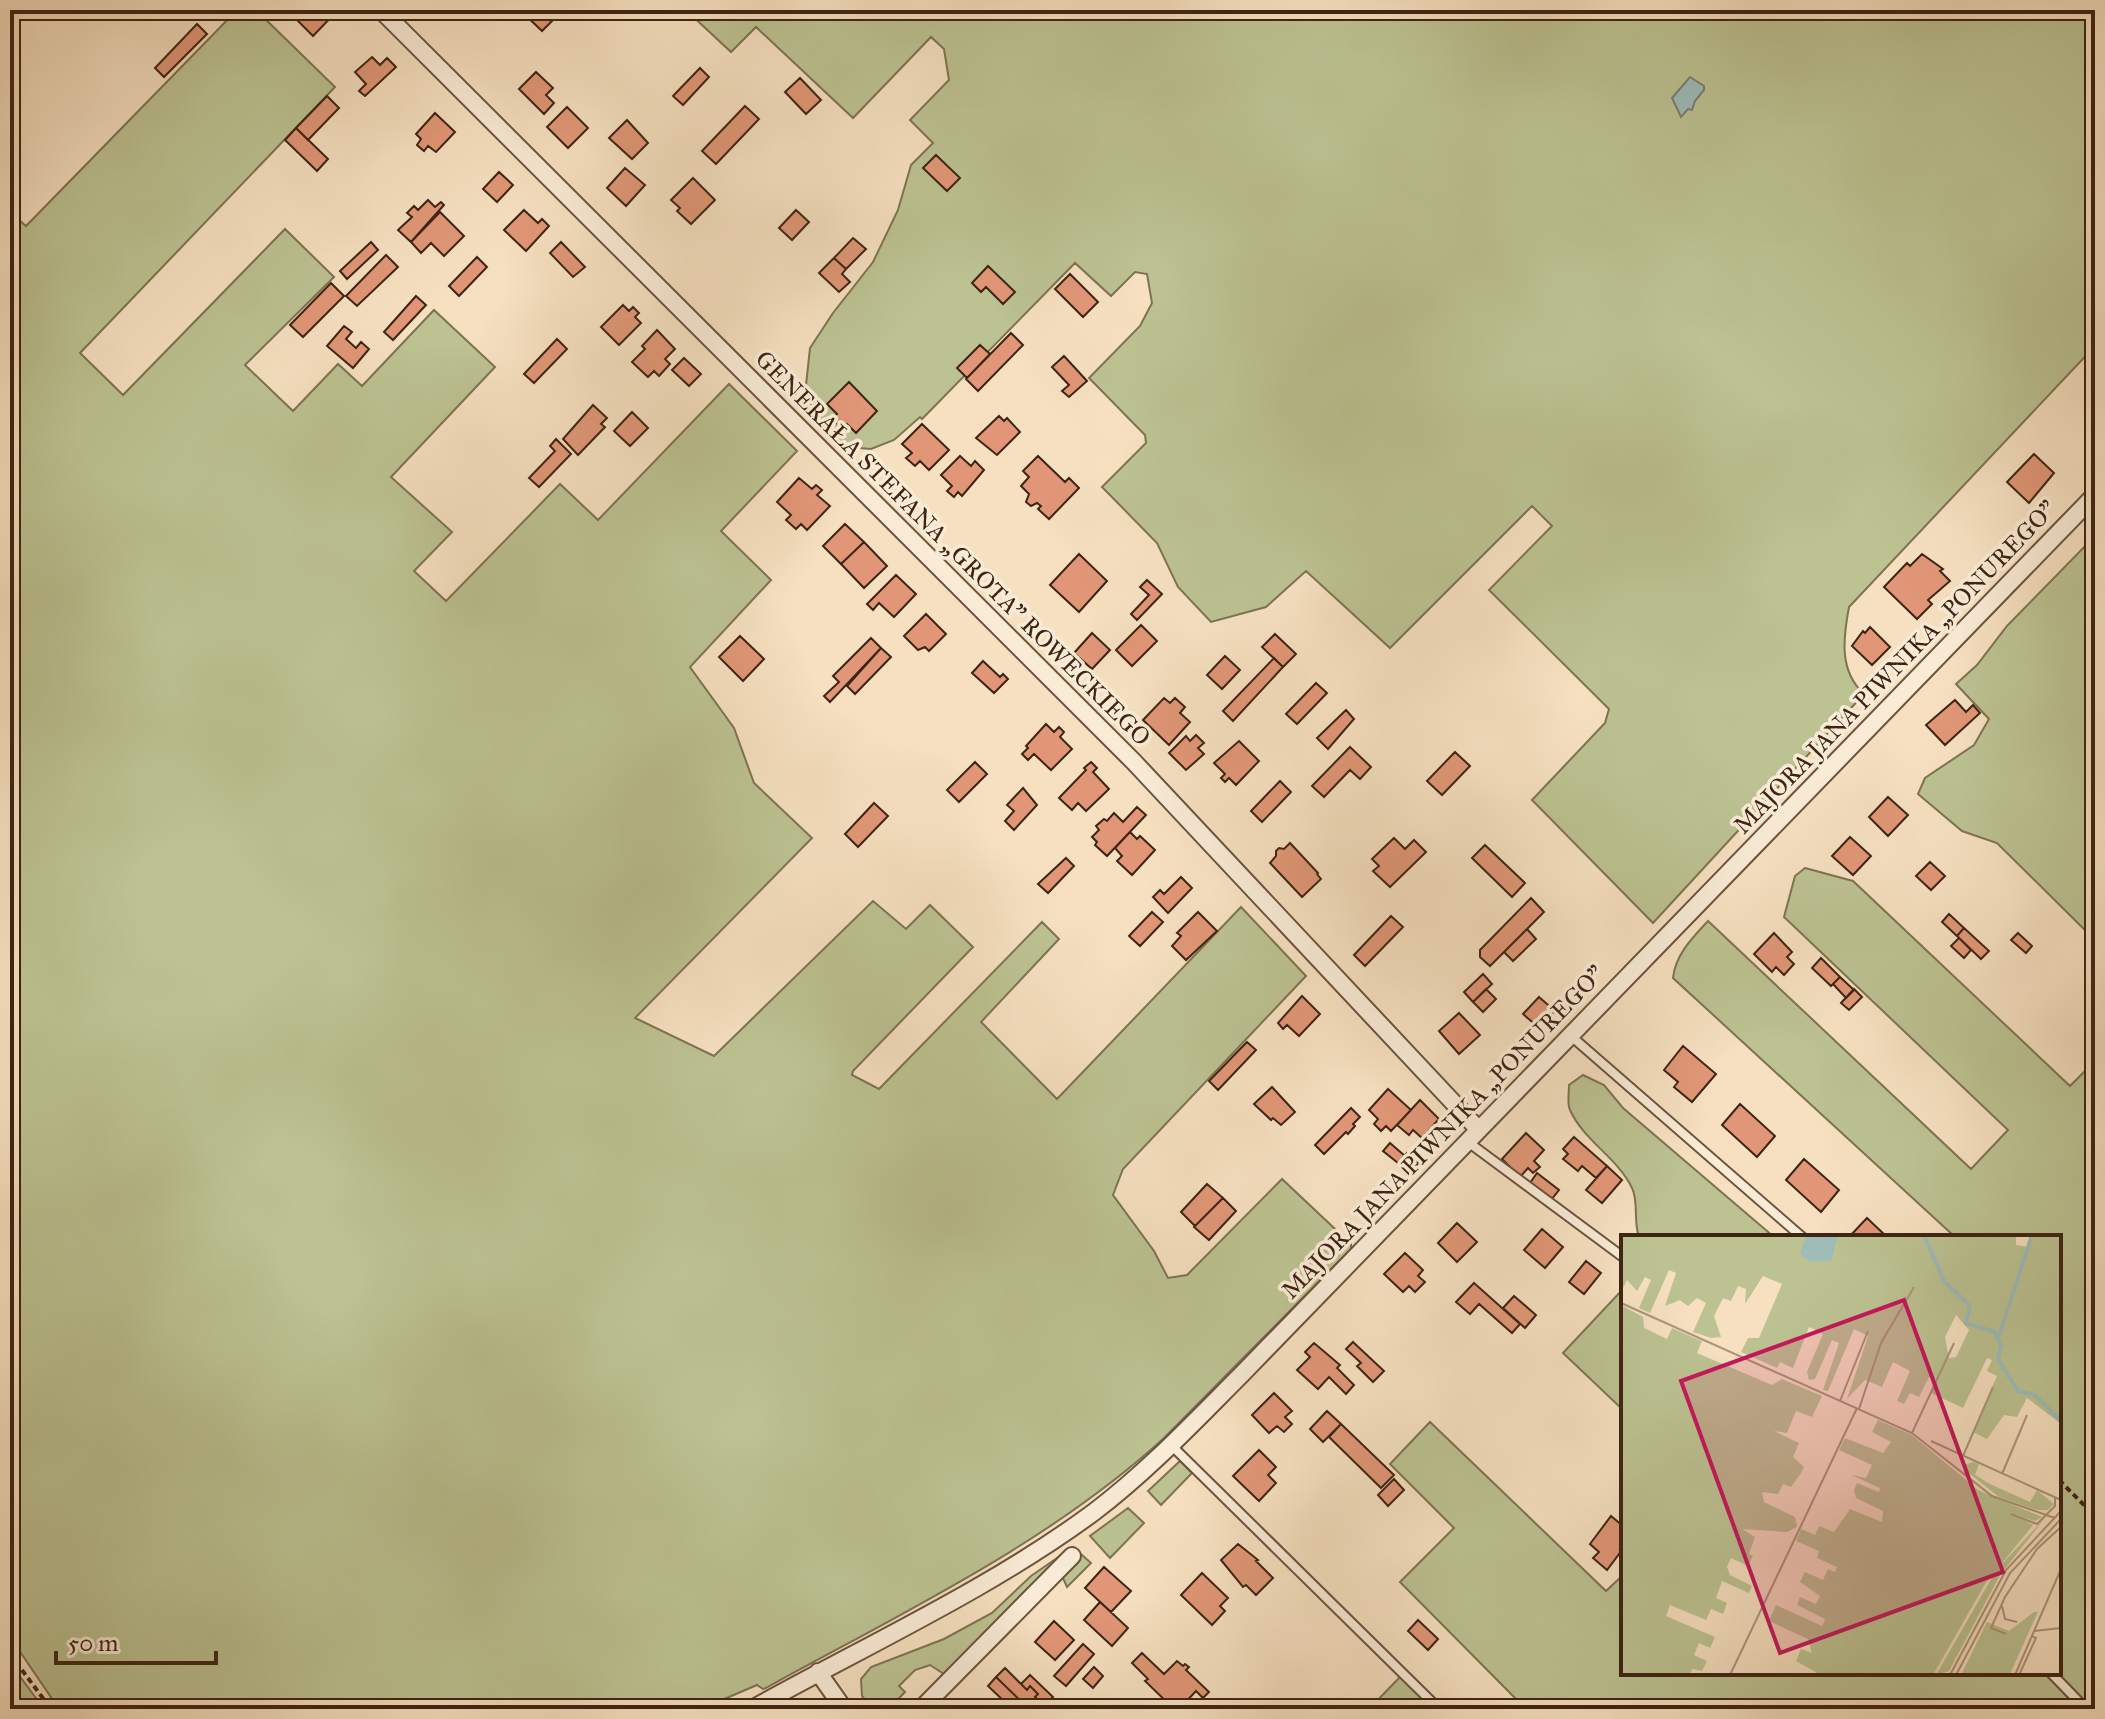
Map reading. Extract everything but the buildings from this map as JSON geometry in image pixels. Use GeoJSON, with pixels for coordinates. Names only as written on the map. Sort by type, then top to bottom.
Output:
{"type":"FeatureCollection","features":[{"type":"Feature","properties":{"kind":"street","name":"GENERAŁA STEFANA „GROTA” ROWECKIEGO"},"geometry":{"type":"LineString","coordinates":[[381,10],[1134,762],[1474,1136]]}},
{"type":"Feature","properties":{"kind":"street","name":"MAJORA JANA PIWNIKA „PONUREGO”"},"geometry":{"type":"LineString","coordinates":[[752,1709],[961,1595],[1062,1535],[1135,1478],[1474,1136],[2095,495]]}},
{"type":"Feature","properties":{"kind":"street"},"geometry":{"type":"LineString","coordinates":[[921,1709],[1072,1556]]}},
{"type":"Feature","properties":{"kind":"street"},"geometry":{"type":"LineString","coordinates":[[818,1672],[844,1709]]}},
{"type":"Feature","properties":{"kind":"lane"},"geometry":{"type":"LineString","coordinates":[[1571,1036],[1800,1235]]}},
{"type":"Feature","properties":{"kind":"lane"},"geometry":{"type":"LineString","coordinates":[[1474,1136],[1621,1255]]}},
{"type":"Feature","properties":{"kind":"lane"},"geometry":{"type":"LineString","coordinates":[[1171,1445],[1439,1709]]}},
{"type":"Feature","properties":{"kind":"lane"},"geometry":{"type":"LineString","coordinates":[[2053,1675],[2086,1709]]}},
{"type":"Feature","properties":{"kind":"path"},"geometry":{"type":"LineString","coordinates":[[2061,1482],[2095,1516]]}},
{"type":"Feature","properties":{"kind":"path"},"geometry":{"type":"LineString","coordinates":[[10,1654],[51,1709]]}},
{"type":"Feature","properties":{"kind":"green space"},"geometry":{"type":"Polygon","coordinates":[[[237,10],[256,10],[335,87],[80,353],[123,395],[285,229],[334,277],[245,365],[293,411],[338,364],[362,386],[434,310],[495,367],[391,477],[452,532],[414,571],[446,601],[560,484],[598,520],[729,384],[797,451],[721,531],[771,580],[690,667],[734,728],[754,783],[812,838],[635,1018],[714,1056],[873,901],[906,929],[930,905],[973,947],[853,1071],[852,1075],[879,1089],[1042,922],[1059,939],[981,1022],[1057,1099],[1241,907],[1306,976],[1123,1169],[1113,1195],[1154,1251],[1168,1278],[1187,1275],[1282,1179],[1351,1244],[1351,1249],[1164,1438],[1072,1511],[973,1574],[766,1688],[757,1685],[701,1709],[59,1709],[10,1637],[10,212],[26,226],[237,10]]]}},
{"type":"Feature","properties":{"kind":"green space"},"geometry":{"type":"Polygon","coordinates":[[[686,10],[2095,10],[2095,346],[1849,607],[1845,654],[1850,675],[1864,694],[1653,923],[1532,800],[1605,723],[1609,709],[1489,590],[1552,526],[1532,506],[1390,648],[1306,571],[1266,607],[1211,622],[1178,587],[1157,543],[1102,487],[1146,443],[1145,435],[1089,378],[1140,326],[1152,303],[1147,274],[1135,272],[1111,296],[1075,263],[922,419],[920,417],[894,440],[871,449],[847,447],[817,424],[806,385],[810,348],[873,262],[898,210],[911,165],[933,143],[910,120],[949,80],[944,49],[931,37],[853,118],[756,27],[731,52],[686,10]]]}},
{"type":"Feature","properties":{"kind":"green space"},"geometry":{"type":"Polygon","coordinates":[[[2095,536],[2095,940],[1997,843],[1962,831],[1918,794],[1925,778],[1974,745],[1989,719],[1956,684],[1977,665],[2007,626],[2095,536]]]}},
{"type":"Feature","properties":{"kind":"green space"},"geometry":{"type":"Polygon","coordinates":[[[1805,868],[1853,881],[2070,1086],[2095,1061],[2095,1709],[1512,1709],[1519,1702],[1400,1582],[1454,1528],[1390,1464],[1430,1422],[1606,1591],[1621,1577],[1621,1675],[2061,1675],[2061,1235],[1953,1235],[1673,978],[1681,954],[1708,921],[1971,1169],[2008,1130],[1784,917],[1795,876],[1805,868]]]}},
{"type":"Feature","properties":{"kind":"green space"},"geometry":{"type":"Polygon","coordinates":[[[1583,1075],[1604,1085],[1623,1108],[1772,1235],[1638,1235],[1632,1188],[1626,1177],[1576,1121],[1569,1108],[1569,1085],[1583,1075]]]}},
{"type":"Feature","properties":{"kind":"green space"},"geometry":{"type":"Polygon","coordinates":[[[1621,1291],[1621,1408],[1563,1353],[1621,1291]]]}},
{"type":"Feature","properties":{"kind":"green space"},"geometry":{"type":"Polygon","coordinates":[[[1180,1461],[1192,1473],[1161,1505],[1148,1491],[1180,1461]]]}},
{"type":"Feature","properties":{"kind":"green space"},"geometry":{"type":"Polygon","coordinates":[[[1128,1508],[1144,1523],[1110,1558],[1090,1536],[1128,1508]]]}},
{"type":"Feature","properties":{"kind":"green space"},"geometry":{"type":"Polygon","coordinates":[[[1073,1547],[1091,1563],[1067,1587],[1062,1576],[1072,1554],[1027,1589],[944,1674],[930,1665],[915,1670],[899,1686],[905,1692],[884,1707],[873,1706],[862,1696],[861,1679],[871,1667],[944,1639],[992,1613],[1031,1576],[1073,1547]]]}},
{"type":"Feature","properties":{"kind":"green space"},"geometry":{"type":"Polygon","coordinates":[[[10,1663],[44,1709],[10,1709],[10,1663]]]}},
{"type":"Feature","properties":{"kind":"green space"},"geometry":{"type":"Polygon","coordinates":[[[1401,1676],[1434,1709],[1369,1709],[1401,1676]]]}},
{"type":"Feature","properties":{"kind":"water"},"geometry":{"type":"Polygon","coordinates":[[[1690,77],[1704,86],[1704,90],[1692,110],[1688,109],[1681,117],[1672,98],[1690,77]]]}}]}
